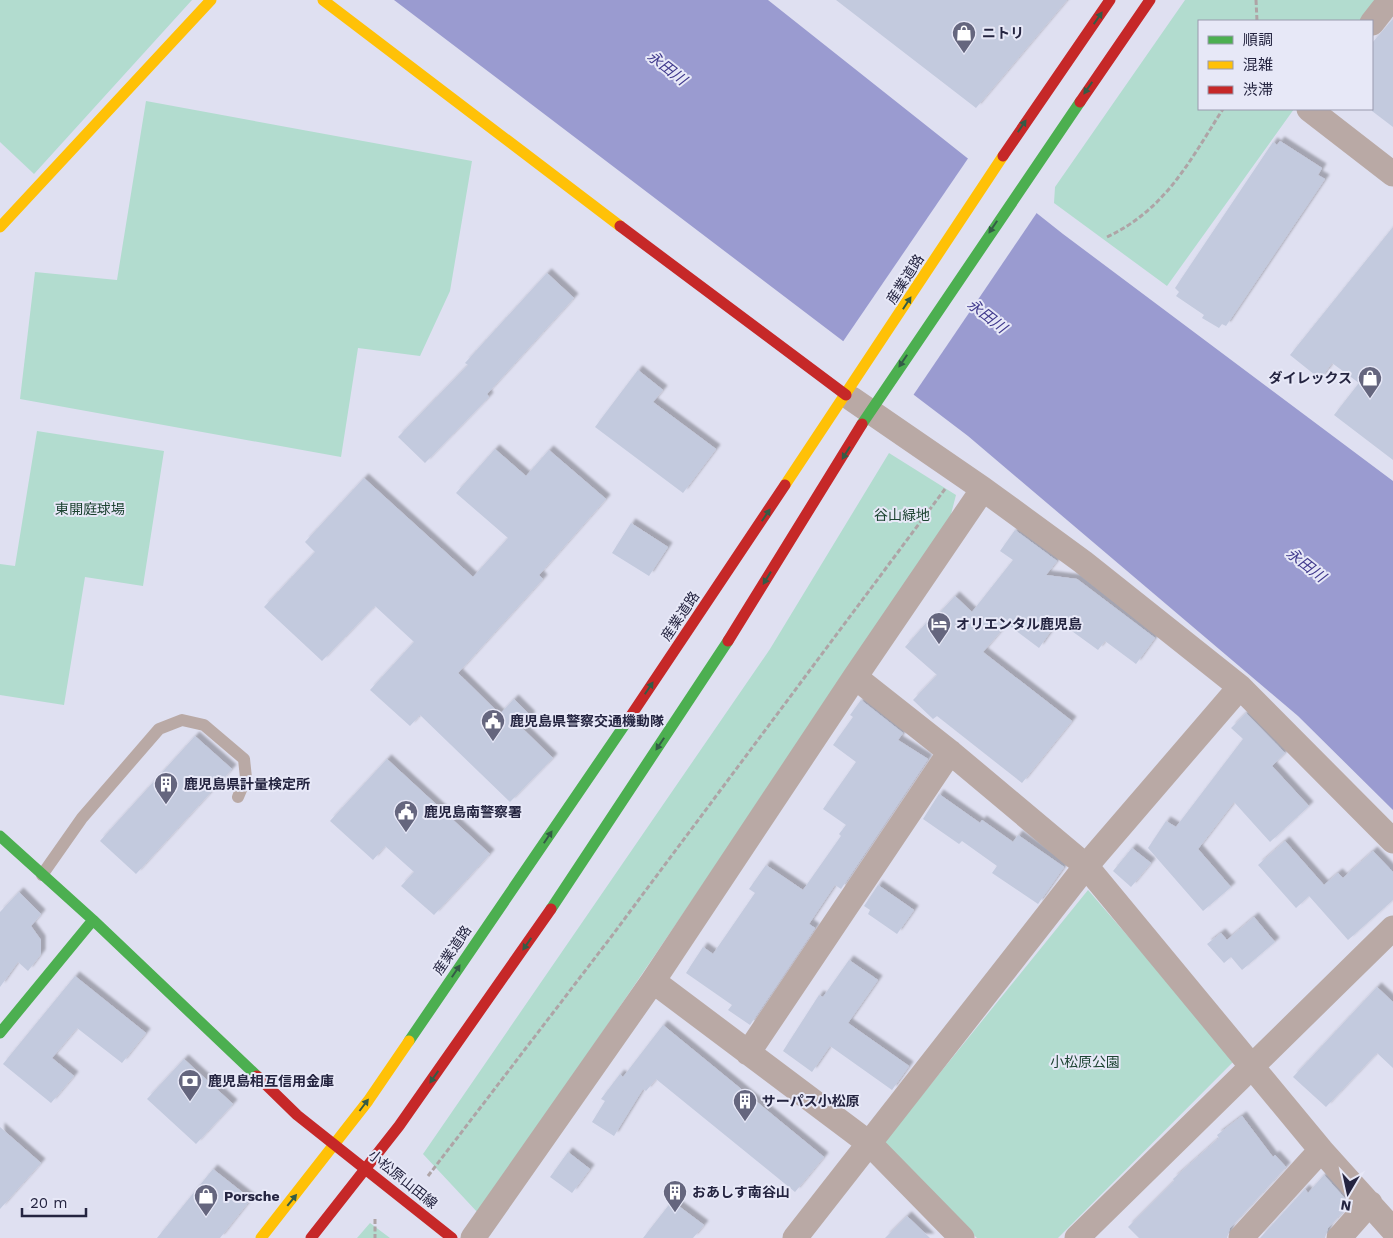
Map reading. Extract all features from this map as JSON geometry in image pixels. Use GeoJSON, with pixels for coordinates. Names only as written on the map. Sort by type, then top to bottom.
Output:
{"type":"FeatureCollection","features":[{"type":"Feature","properties":{"kind":"main road"},"geometry":{"type":"LineString","coordinates":[[0,228],[211,0]]}},
{"type":"Feature","properties":{"kind":"main road"},"geometry":{"type":"LineString","coordinates":[[323,0],[846,395]]}},
{"type":"Feature","properties":{"kind":"main road","name":"産業道路"},"geometry":{"type":"LineString","coordinates":[[261,1238],[373,1093],[672,654],[861,373],[996,166],[1110,0]]}},
{"type":"Feature","properties":{"kind":"main road"},"geometry":{"type":"LineString","coordinates":[[311,1238],[403,1121],[555,904],[700,684],[876,401],[1020,186],[1150,0]]}},
{"type":"Feature","properties":{"kind":"main road","name":"小松原山田線"},"geometry":{"type":"LineString","coordinates":[[0,836],[93,920],[297,1115],[452,1238]]}},
{"type":"Feature","properties":{"kind":"main road"},"geometry":{"type":"LineString","coordinates":[[0,1033],[93,920]]}},
{"type":"Feature","properties":{"kind":"street"},"geometry":{"type":"LineString","coordinates":[[1373,22],[1390,0]]}},
{"type":"Feature","properties":{"kind":"street"},"geometry":{"type":"LineString","coordinates":[[1311,110],[1393,174]]}},
{"type":"Feature","properties":{"kind":"street"},"geometry":{"type":"LineString","coordinates":[[846,395],[876,401],[983,489],[1083,562],[1240,687],[1393,841]]}},
{"type":"Feature","properties":{"kind":"street"},"geometry":{"type":"LineString","coordinates":[[473,1238],[653,981],[854,677],[983,489]]}},
{"type":"Feature","properties":{"kind":"street"},"geometry":{"type":"LineString","coordinates":[[854,677],[950,752],[1086,866],[1253,1065],[1321,1150],[1393,1230]]}},
{"type":"Feature","properties":{"kind":"street"},"geometry":{"type":"LineString","coordinates":[[795,1238],[1086,866],[1240,687]]}},
{"type":"Feature","properties":{"kind":"street"},"geometry":{"type":"LineString","coordinates":[[748,1053],[950,752]]}},
{"type":"Feature","properties":{"kind":"street"},"geometry":{"type":"LineString","coordinates":[[1077,1238],[1393,928]]}},
{"type":"Feature","properties":{"kind":"street"},"geometry":{"type":"LineString","coordinates":[[653,981],[870,1144],[962,1238]]}},
{"type":"Feature","properties":{"kind":"street"},"geometry":{"type":"LineString","coordinates":[[1241,1238],[1321,1150]]}},
{"type":"Feature","properties":{"kind":"street"},"geometry":{"type":"LineString","coordinates":[[1339,1238],[1370,1203]]}},
{"type":"Feature","properties":{"kind":"lane"},"geometry":{"type":"LineString","coordinates":[[42,874],[82,818],[159,729],[182,720],[204,725],[244,759],[246,778],[238,797]]}},
{"type":"Feature","properties":{"kind":"path"},"geometry":{"type":"LineString","coordinates":[[1256,0],[1257,20]]}},
{"type":"Feature","properties":{"kind":"path"},"geometry":{"type":"LineString","coordinates":[[1107,237],[1141,218],[1172,186],[1222,110]]}},
{"type":"Feature","properties":{"kind":"path"},"geometry":{"type":"LineString","coordinates":[[428,1176],[611,937],[947,486]]}},
{"type":"Feature","properties":{"kind":"path"},"geometry":{"type":"LineString","coordinates":[[375,1219],[376,1238]]}},
{"type":"Feature","properties":{"kind":"green space"},"geometry":{"type":"Polygon","coordinates":[[[0,0],[192,0],[34,174],[0,142],[0,0]]]}},
{"type":"Feature","properties":{"kind":"green space"},"geometry":{"type":"Polygon","coordinates":[[[1185,0],[1377,0],[1362,20],[1198,20],[1198,110],[1293,110],[1167,286],[1054,203],[1055,187],[1185,0]]]}},
{"type":"Feature","properties":{"kind":"green space"},"geometry":{"type":"Polygon","coordinates":[[[146,101],[472,161],[450,291],[420,356],[358,348],[341,457],[20,399],[35,272],[117,280],[146,101]]]}},
{"type":"Feature","properties":{"kind":"green space","name":"東開庭球場"},"geometry":{"type":"Polygon","coordinates":[[[37,431],[164,451],[143,586],[85,577],[64,705],[0,695],[0,564],[15,566],[37,431]]]}},
{"type":"Feature","properties":{"kind":"green space","name":"谷山緑地"},"geometry":{"type":"Polygon","coordinates":[[[889,453],[956,495],[949,522],[479,1214],[423,1154],[770,649],[889,453]]]}},
{"type":"Feature","properties":{"kind":"green space","name":"小松原公園"},"geometry":{"type":"Polygon","coordinates":[[[1088,890],[1235,1060],[1058,1238],[977,1238],[880,1147],[1088,890]]]}},
{"type":"Feature","properties":{"kind":"green space"},"geometry":{"type":"Polygon","coordinates":[[[370,1223],[390,1238],[357,1238],[370,1223]]]}},
{"type":"Feature","properties":{"kind":"water","name":"永田川"},"geometry":{"type":"Polygon","coordinates":[[[394,0],[768,0],[1063,234],[1393,481],[1393,810],[1298,716],[968,436],[394,0]]]}},
{"type":"Feature","properties":{"kind":"pier"},"geometry":{"type":"Polygon","coordinates":[[[969,157],[1038,211],[912,397],[842,343],[969,157]]]}},
{"type":"Feature","properties":{"kind":"building","name":"ニトリ"},"geometry":{"type":"Polygon","coordinates":[[[836,0],[1067,0],[976,108],[836,0]]]}},
{"type":"Feature","properties":{"kind":"building"},"geometry":{"type":"Polygon","coordinates":[[[1393,19],[1393,127],[1372,111],[1373,42],[1393,19]]]}},
{"type":"Feature","properties":{"kind":"building"},"geometry":{"type":"Polygon","coordinates":[[[1280,141],[1322,168],[1318,175],[1325,179],[1226,326],[1222,324],[1219,328],[1202,318],[1204,315],[1176,296],[1179,292],[1175,288],[1273,142],[1277,145],[1280,141]]]}},
{"type":"Feature","properties":{"kind":"building"},"geometry":{"type":"Polygon","coordinates":[[[1393,227],[1393,460],[1334,415],[1359,383],[1332,363],[1320,379],[1290,355],[1393,227]]]}},
{"type":"Feature","properties":{"kind":"building"},"geometry":{"type":"Polygon","coordinates":[[[547,273],[574,298],[487,394],[489,397],[425,463],[398,437],[468,365],[465,363],[547,273]]]}},
{"type":"Feature","properties":{"kind":"building"},"geometry":{"type":"Polygon","coordinates":[[[638,370],[663,390],[653,402],[716,449],[683,493],[595,427],[638,370]]]}},
{"type":"Feature","properties":{"kind":"building"},"geometry":{"type":"Polygon","coordinates":[[[495,449],[526,476],[549,450],[606,499],[539,575],[543,579],[458,673],[500,714],[514,699],[531,716],[521,727],[553,758],[510,802],[420,715],[410,726],[370,690],[414,642],[375,606],[322,661],[264,607],[315,552],[305,542],[364,478],[473,577],[508,538],[456,493],[495,449]]]}},
{"type":"Feature","properties":{"kind":"building"},"geometry":{"type":"Polygon","coordinates":[[[631,523],[668,547],[649,576],[612,553],[631,523]]]}},
{"type":"Feature","properties":{"kind":"building"},"geometry":{"type":"Polygon","coordinates":[[[1015,530],[1057,561],[1046,575],[1077,579],[1155,638],[1136,664],[1105,641],[1098,650],[1058,621],[1039,648],[1007,624],[983,652],[1072,721],[1022,783],[937,716],[933,719],[913,700],[937,675],[905,647],[928,621],[930,623],[955,596],[972,612],[1013,560],[1000,551],[1015,530]]]}},
{"type":"Feature","properties":{"kind":"building"},"geometry":{"type":"Polygon","coordinates":[[[861,700],[903,733],[898,740],[928,759],[841,889],[835,885],[809,924],[815,928],[750,1025],[728,1010],[732,1005],[686,973],[703,947],[713,954],[755,893],[749,889],[766,865],[803,890],[841,836],[839,834],[846,825],[823,809],[856,762],[833,745],[853,717],[850,715],[861,700]]]}},
{"type":"Feature","properties":{"kind":"building"},"geometry":{"type":"Polygon","coordinates":[[[1246,713],[1285,753],[1272,766],[1309,806],[1270,842],[1234,802],[1198,849],[1231,887],[1203,911],[1148,848],[1166,821],[1176,827],[1243,739],[1231,728],[1246,713]]]}},
{"type":"Feature","properties":{"kind":"building","name":"鹿児島県計量検定所"},"geometry":{"type":"Polygon","coordinates":[[[195,736],[232,769],[136,874],[100,841],[195,736]]]}},
{"type":"Feature","properties":{"kind":"building","name":"鹿児島南警察署"},"geometry":{"type":"Polygon","coordinates":[[[387,759],[490,854],[434,915],[401,886],[414,872],[385,846],[373,860],[330,821],[387,759]]]}},
{"type":"Feature","properties":{"kind":"building"},"geometry":{"type":"Polygon","coordinates":[[[939,794],[980,823],[982,820],[1013,842],[1018,835],[1064,867],[1038,904],[992,873],[997,866],[962,841],[959,844],[923,819],[939,794]]]}},
{"type":"Feature","properties":{"kind":"building"},"geometry":{"type":"Polygon","coordinates":[[[1285,841],[1324,885],[1338,873],[1343,878],[1373,851],[1393,872],[1393,900],[1348,940],[1309,896],[1296,908],[1258,865],[1285,841]]]}},
{"type":"Feature","properties":{"kind":"building"},"geometry":{"type":"Polygon","coordinates":[[[1132,848],[1151,863],[1131,887],[1113,871],[1132,848]]]}},
{"type":"Feature","properties":{"kind":"building"},"geometry":{"type":"Polygon","coordinates":[[[878,885],[914,910],[897,934],[868,914],[870,910],[864,906],[878,885]]]}},
{"type":"Feature","properties":{"kind":"building"},"geometry":{"type":"Polygon","coordinates":[[[19,892],[41,914],[31,926],[41,940],[41,954],[28,971],[18,962],[0,987],[0,912],[19,892]]]}},
{"type":"Feature","properties":{"kind":"building"},"geometry":{"type":"Polygon","coordinates":[[[1254,917],[1275,942],[1242,970],[1231,957],[1224,963],[1207,944],[1221,933],[1227,940],[1254,917]]]}},
{"type":"Feature","properties":{"kind":"building"},"geometry":{"type":"Polygon","coordinates":[[[849,960],[878,980],[848,1023],[909,1066],[892,1090],[830,1046],[812,1072],[783,1051],[819,995],[823,997],[849,960]]]}},
{"type":"Feature","properties":{"kind":"building"},"geometry":{"type":"Polygon","coordinates":[[[75,976],[146,1033],[122,1063],[77,1028],[52,1058],[74,1076],[51,1103],[3,1064],[75,976]]]}},
{"type":"Feature","properties":{"kind":"building"},"geometry":{"type":"Polygon","coordinates":[[[1377,987],[1393,1002],[1393,1068],[1377,1053],[1326,1107],[1293,1077],[1377,987]]]}},
{"type":"Feature","properties":{"kind":"building","name":"サーパス小松原"},"geometry":{"type":"Polygon","coordinates":[[[663,1025],[824,1157],[795,1192],[656,1079],[646,1091],[643,1089],[614,1136],[592,1122],[605,1101],[601,1099],[620,1074],[623,1077],[663,1025]]]}},
{"type":"Feature","properties":{"kind":"building","name":"鹿児島相互信用金庫"},"geometry":{"type":"Polygon","coordinates":[[[184,1059],[233,1104],[196,1144],[147,1099],[184,1059]]]}},
{"type":"Feature","properties":{"kind":"building"},"geometry":{"type":"Polygon","coordinates":[[[1242,1116],[1273,1157],[1275,1155],[1286,1167],[1230,1228],[1227,1238],[1139,1238],[1128,1227],[1174,1181],[1173,1179],[1219,1138],[1217,1135],[1242,1116]]]}},
{"type":"Feature","properties":{"kind":"building"},"geometry":{"type":"Polygon","coordinates":[[[0,1127],[41,1163],[0,1209],[0,1127]]]}},
{"type":"Feature","properties":{"kind":"building"},"geometry":{"type":"Polygon","coordinates":[[[568,1152],[590,1169],[572,1193],[550,1177],[568,1152]]]}},
{"type":"Feature","properties":{"kind":"building","name":"Porsche"},"geometry":{"type":"Polygon","coordinates":[[[213,1169],[251,1199],[220,1238],[157,1238],[213,1169]]]}},
{"type":"Feature","properties":{"kind":"building"},"geometry":{"type":"Polygon","coordinates":[[[1324,1175],[1350,1204],[1328,1228],[1325,1238],[1260,1238],[1305,1189],[1308,1193],[1324,1175]]]}},
{"type":"Feature","properties":{"kind":"building","name":"おあしす南谷山"},"geometry":{"type":"Polygon","coordinates":[[[672,1201],[704,1225],[693,1238],[643,1238],[672,1201]]]}},
{"type":"Feature","properties":{"kind":"building"},"geometry":{"type":"Polygon","coordinates":[[[907,1216],[930,1238],[885,1238],[907,1216]]]}},
{"type":"Feature","properties":{"kind":"traffic: fast"},"geometry":{"type":"LineString","coordinates":[[862,424],[1080,102]]}},
{"type":"Feature","properties":{"kind":"traffic: fast"},"geometry":{"type":"LineString","coordinates":[[551,909],[728,641]]}},
{"type":"Feature","properties":{"kind":"traffic: fast"},"geometry":{"type":"LineString","coordinates":[[409,1041],[630,717]]}},
{"type":"Feature","properties":{"kind":"traffic: fast"},"geometry":{"type":"LineString","coordinates":[[0,836],[93,920],[257,1076]]}},
{"type":"Feature","properties":{"kind":"traffic: fast"},"geometry":{"type":"LineString","coordinates":[[0,1033],[93,920]]}},
{"type":"Feature","properties":{"kind":"traffic: slow"},"geometry":{"type":"LineString","coordinates":[[0,227],[211,0]]}},
{"type":"Feature","properties":{"kind":"traffic: slow"},"geometry":{"type":"LineString","coordinates":[[323,0],[620,226]]}},
{"type":"Feature","properties":{"kind":"traffic: slow"},"geometry":{"type":"LineString","coordinates":[[785,485],[1003,156]]}},
{"type":"Feature","properties":{"kind":"traffic: slow"},"geometry":{"type":"LineString","coordinates":[[261,1238],[368,1101],[409,1041]]}},
{"type":"Feature","properties":{"kind":"traffic: jam"},"geometry":{"type":"LineString","coordinates":[[1003,156],[1110,0]]}},
{"type":"Feature","properties":{"kind":"traffic: jam"},"geometry":{"type":"LineString","coordinates":[[1080,102],[1150,0]]}},
{"type":"Feature","properties":{"kind":"traffic: jam"},"geometry":{"type":"LineString","coordinates":[[620,226],[846,395]]}},
{"type":"Feature","properties":{"kind":"traffic: jam"},"geometry":{"type":"LineString","coordinates":[[728,641],[862,424]]}},
{"type":"Feature","properties":{"kind":"traffic: jam"},"geometry":{"type":"LineString","coordinates":[[630,717],[785,485]]}},
{"type":"Feature","properties":{"kind":"traffic: jam"},"geometry":{"type":"LineString","coordinates":[[311,1238],[399,1126],[551,909]]}},
{"type":"Feature","properties":{"kind":"traffic: jam"},"geometry":{"type":"LineString","coordinates":[[257,1076],[297,1115],[452,1238]]}},
{"type":"Feature","properties":{"kind":"place","name":"ニトリ"},"geometry":{"type":"Point","coordinates":[964,54]}},
{"type":"Feature","properties":{"kind":"place","name":"ダイレックス"},"geometry":{"type":"Point","coordinates":[1370,399]}},
{"type":"Feature","properties":{"kind":"place","name":"オリエンタル鹿児島"},"geometry":{"type":"Point","coordinates":[939,645]}},
{"type":"Feature","properties":{"kind":"place","name":"鹿児島県警察交通機動隊"},"geometry":{"type":"Point","coordinates":[493,742]}},
{"type":"Feature","properties":{"kind":"place","name":"鹿児島県計量検定所"},"geometry":{"type":"Point","coordinates":[166,805]}},
{"type":"Feature","properties":{"kind":"place","name":"鹿児島南警察署"},"geometry":{"type":"Point","coordinates":[406,833]}},
{"type":"Feature","properties":{"kind":"place","name":"鹿児島相互信用金庫"},"geometry":{"type":"Point","coordinates":[190,1102]}},
{"type":"Feature","properties":{"kind":"place","name":"サーパス小松原"},"geometry":{"type":"Point","coordinates":[745,1122]}},
{"type":"Feature","properties":{"kind":"place","name":"おあしす南谷山"},"geometry":{"type":"Point","coordinates":[675,1213]}},
{"type":"Feature","properties":{"kind":"place","name":"Porsche"},"geometry":{"type":"Point","coordinates":[206,1217]}}]}
